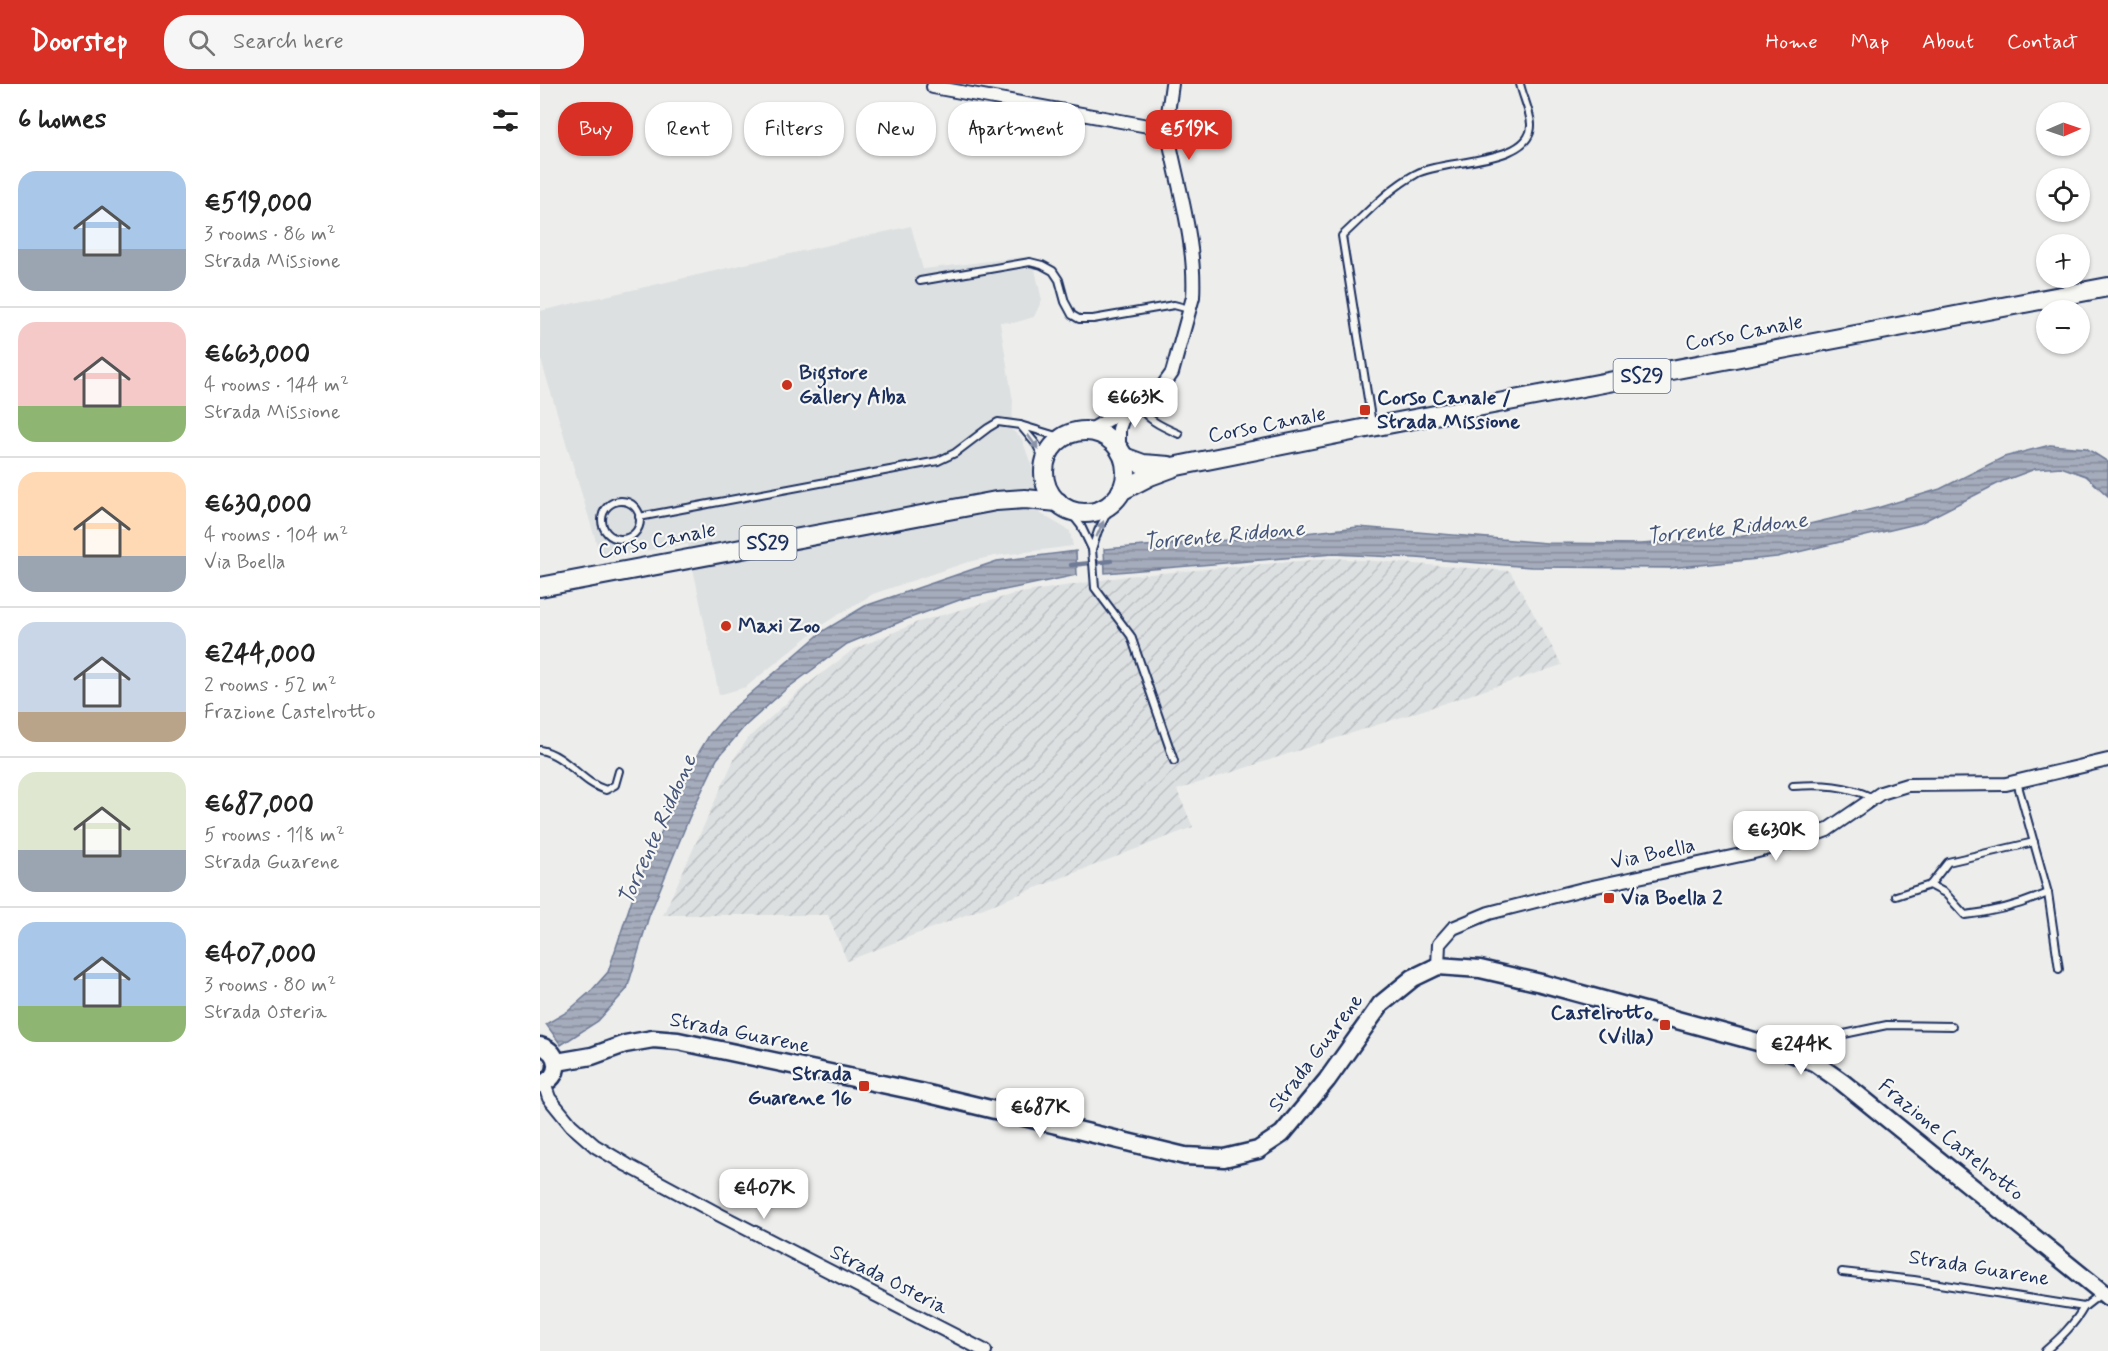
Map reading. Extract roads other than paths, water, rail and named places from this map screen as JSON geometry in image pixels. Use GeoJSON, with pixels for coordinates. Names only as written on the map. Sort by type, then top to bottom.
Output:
{"type":"FeatureCollection","features":[{"type":"Feature","properties":{"kind":"main road","name":"Corso Canale"},"geometry":{"type":"LineString","coordinates":[[540,587],[996,501],[1025,499],[1062,505],[1078,512],[1090,513],[1102,510],[1117,497],[1150,476],[1177,466],[2108,287]]}},
{"type":"Feature","properties":{"kind":"main road","name":"Corso Canale"},"geometry":{"type":"LineString","coordinates":[[1089,431],[1111,440],[1121,453],[1143,464],[1177,466]]}},
{"type":"Feature","properties":{"kind":"main road"},"geometry":{"type":"LineString","coordinates":[[1063,438],[1089,431]]}},
{"type":"Feature","properties":{"kind":"main road","name":"Corso Canale"},"geometry":{"type":"LineString","coordinates":[[996,501],[1033,483],[1045,466],[1051,450],[1063,438]]}},
{"type":"Feature","properties":{"kind":"main road"},"geometry":{"type":"LineString","coordinates":[[1117,497],[1125,480],[1126,469],[1121,453]]}},
{"type":"Feature","properties":{"kind":"main road"},"geometry":{"type":"LineString","coordinates":[[1045,466],[1046,482],[1050,493],[1062,505]]}},
{"type":"Feature","properties":{"kind":"main road","name":"Frazione Castelrotto"},"geometry":{"type":"LineString","coordinates":[[1438,966],[1480,969],[1541,983],[1780,1048],[1815,1064],[1842,1082],[2105,1295]]}},
{"type":"Feature","properties":{"kind":"main road","name":"Strada Guarene"},"geometry":{"type":"LineString","coordinates":[[557,1062],[592,1056],[625,1044],[653,1040],[678,1041],[920,1092],[1185,1156],[1224,1158],[1258,1150],[1282,1134],[1327,1080],[1381,1004],[1413,978],[1438,966]]}},
{"type":"Feature","properties":{"kind":"main road"},"geometry":{"type":"LineString","coordinates":[[540,1046],[552,1051],[557,1062],[554,1075],[542,1083]]}},
{"type":"Feature","properties":{"kind":"street"},"geometry":{"type":"LineString","coordinates":[[1165,135],[1172,84]]}},
{"type":"Feature","properties":{"kind":"street"},"geometry":{"type":"LineString","coordinates":[[933,87],[1148,126],[1165,135],[1170,144],[1188,228],[1194,285],[1193,297],[1170,376],[1162,387],[1131,402],[1111,418],[1089,431]]}},
{"type":"Feature","properties":{"kind":"street"},"geometry":{"type":"LineString","coordinates":[[1121,453],[1119,429],[1131,402]]}},
{"type":"Feature","properties":{"kind":"street","name":"Via Boella"},"geometry":{"type":"LineString","coordinates":[[1438,966],[1439,944],[1453,928],[1489,913],[1583,889],[1800,840],[1827,830],[1881,793],[1907,786],[2017,782],[2108,760]]}},
{"type":"Feature","properties":{"kind":"street","name":"Strada Osteria"},"geometry":{"type":"LineString","coordinates":[[542,1083],[549,1098],[571,1125],[595,1146],[718,1214],[984,1351]]}},
{"type":"Feature","properties":{"kind":"lane"},"geometry":{"type":"LineString","coordinates":[[1372,427],[1342,236],[1417,173],[1507,153],[1521,147],[1528,138],[1531,125],[1520,84]]}},
{"type":"Feature","properties":{"kind":"lane"},"geometry":{"type":"LineString","coordinates":[[920,281],[1030,262],[1053,272],[1059,280],[1065,302],[1072,315],[1079,319],[1093,319],[1174,305],[1189,309]]}},
{"type":"Feature","properties":{"kind":"lane"},"geometry":{"type":"LineString","coordinates":[[1131,402],[1145,417],[1179,434]]}},
{"type":"Feature","properties":{"kind":"lane"},"geometry":{"type":"LineString","coordinates":[[639,517],[938,461],[955,453],[998,422],[1020,425],[1063,438]]}},
{"type":"Feature","properties":{"kind":"lane"},"geometry":{"type":"LineString","coordinates":[[1020,425],[1036,444],[1045,466]]}},
{"type":"Feature","properties":{"kind":"lane"},"geometry":{"type":"LineString","coordinates":[[1092,549],[1098,531],[1117,497]]}},
{"type":"Feature","properties":{"kind":"lane"},"geometry":{"type":"LineString","coordinates":[[620,501],[630,503],[638,512],[639,517],[637,529],[629,537],[623,538],[612,536],[607,532],[602,521],[609,505],[620,501]]}},
{"type":"Feature","properties":{"kind":"lane"},"geometry":{"type":"LineString","coordinates":[[1062,505],[1081,526],[1092,549],[1095,588],[1131,636],[1174,761]]}},
{"type":"Feature","properties":{"kind":"lane"},"geometry":{"type":"LineString","coordinates":[[540,750],[564,761],[594,787],[606,790],[615,785],[619,771]]}},
{"type":"Feature","properties":{"kind":"lane"},"geometry":{"type":"LineString","coordinates":[[2017,782],[2048,893],[2059,969]]}},
{"type":"Feature","properties":{"kind":"lane"},"geometry":{"type":"LineString","coordinates":[[1793,786],[1819,784],[1841,786],[1872,798]]}},
{"type":"Feature","properties":{"kind":"lane"},"geometry":{"type":"LineString","coordinates":[[1896,896],[1930,885],[1948,862],[2034,842]]}},
{"type":"Feature","properties":{"kind":"lane"},"geometry":{"type":"LineString","coordinates":[[1930,885],[1945,893],[1965,915],[1993,912],[2048,893]]}},
{"type":"Feature","properties":{"kind":"lane"},"geometry":{"type":"LineString","coordinates":[[1780,1048],[1887,1025],[1952,1026]]}},
{"type":"Feature","properties":{"kind":"lane","name":"Strada Guarene"},"geometry":{"type":"LineString","coordinates":[[1842,1272],[1914,1280],[2084,1307]]}},
{"type":"Feature","properties":{"kind":"lane"},"geometry":{"type":"LineString","coordinates":[[2045,1351],[2061,1337],[2084,1307],[2105,1295]]}},
{"type":"Feature","properties":{"kind":"water"},"geometry":{"type":"Polygon","coordinates":[[[2050,445],[2086,448],[2108,462],[2108,496],[2086,476],[2061,467],[2035,469],[2003,481],[1920,523],[1777,557],[1670,568],[1531,567],[1333,554],[1105,573],[1104,549],[1270,537],[1358,527],[1547,543],[1641,544],[1724,538],[1801,526],[1877,508],[1940,489],[2004,457],[2050,445]]]}},
{"type":"Feature","properties":{"kind":"water"},"geometry":{"type":"Polygon","coordinates":[[[1076,551],[1077,575],[965,598],[847,644],[785,690],[744,727],[717,759],[689,818],[649,916],[627,989],[598,1021],[561,1045],[546,1024],[567,1012],[608,972],[636,887],[696,757],[710,734],[728,713],[823,631],[865,606],[997,561],[1076,551]]]}},
{"type":"Feature","properties":{"kind":"waterway","name":"Torrente Riddone"},"geometry":{"type":"LineString","coordinates":[[1071,565],[1111,561]]}},
{"type":"Feature","properties":{"kind":"place","name":"Bigstore Gallery Alba"},"geometry":{"type":"Point","coordinates":[787,385]}},
{"type":"Feature","properties":{"kind":"place","name":"Corso Canale / Strada Missione"},"geometry":{"type":"Point","coordinates":[1365,410]}},
{"type":"Feature","properties":{"kind":"place","name":"Maxi Zoo"},"geometry":{"type":"Point","coordinates":[726,626]}},
{"type":"Feature","properties":{"kind":"place","name":"Via Boella 2"},"geometry":{"type":"Point","coordinates":[1609,898]}},
{"type":"Feature","properties":{"kind":"place","name":"Castelrotto (Villa)"},"geometry":{"type":"Point","coordinates":[1665,1025]}},
{"type":"Feature","properties":{"kind":"place","name":"Strada Guarene 16"},"geometry":{"type":"Point","coordinates":[864,1086]}}]}
